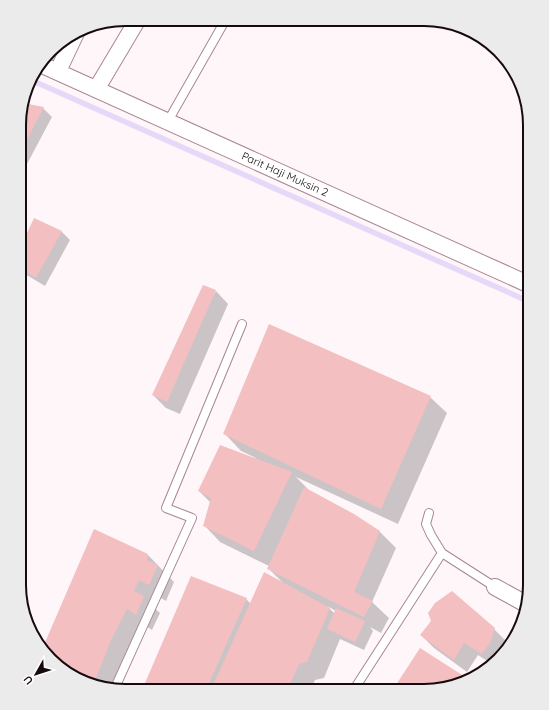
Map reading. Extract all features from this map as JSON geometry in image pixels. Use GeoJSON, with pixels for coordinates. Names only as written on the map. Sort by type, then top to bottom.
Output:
{"type":"FeatureCollection","features":[{"type":"Feature","properties":{"kind":"street"},"geometry":{"type":"LineString","coordinates":[[96,88],[134,26]]}},
{"type":"Feature","properties":{"kind":"street"},"geometry":{"type":"LineString","coordinates":[[58,72],[72,42]]}},
{"type":"Feature","properties":{"kind":"street","name":"Parit Haji Muksin 2"},"geometry":{"type":"LineString","coordinates":[[46,67],[523,281]]}},
{"type":"Feature","properties":{"kind":"street"},"geometry":{"type":"LineString","coordinates":[[495,587],[521,601]]}},
{"type":"Feature","properties":{"kind":"lane"},"geometry":{"type":"LineString","coordinates":[[168,121],[222,26]]}},
{"type":"Feature","properties":{"kind":"lane"},"geometry":{"type":"LineString","coordinates":[[117,683],[192,518],[166,508],[242,324]]}},
{"type":"Feature","properties":{"kind":"lane"},"geometry":{"type":"LineString","coordinates":[[429,513],[426,524],[430,536],[442,553],[495,587]]}},
{"type":"Feature","properties":{"kind":"lane"},"geometry":{"type":"LineString","coordinates":[[358,684],[442,553]]}},
{"type":"Feature","properties":{"kind":"building"},"geometry":{"type":"Polygon","coordinates":[[[28,104],[44,107],[26,142],[28,104]]]}},
{"type":"Feature","properties":{"kind":"building"},"geometry":{"type":"Polygon","coordinates":[[[34,218],[62,231],[36,278],[26,272],[26,235],[34,218]]]}},
{"type":"Feature","properties":{"kind":"building"},"geometry":{"type":"Polygon","coordinates":[[[203,285],[216,290],[167,402],[152,395],[203,285]]]}},
{"type":"Feature","properties":{"kind":"building"},"geometry":{"type":"Polygon","coordinates":[[[269,324],[431,396],[381,509],[223,434],[269,324]]]}},
{"type":"Feature","properties":{"kind":"building"},"geometry":{"type":"Polygon","coordinates":[[[220,445],[292,472],[254,551],[203,526],[211,498],[198,491],[220,445]]]}},
{"type":"Feature","properties":{"kind":"building"},"geometry":{"type":"Polygon","coordinates":[[[304,487],[354,514],[380,531],[354,592],[373,601],[364,617],[267,569],[304,487]]]}},
{"type":"Feature","properties":{"kind":"building"},"geometry":{"type":"Polygon","coordinates":[[[94,529],[148,554],[147,560],[158,565],[149,585],[139,580],[134,591],[144,596],[136,615],[127,609],[111,640],[95,679],[76,671],[56,656],[45,642],[94,529]]]}},
{"type":"Feature","properties":{"kind":"building"},"geometry":{"type":"Polygon","coordinates":[[[264,572],[330,608],[307,662],[299,664],[290,684],[214,684],[264,572]]]}},
{"type":"Feature","properties":{"kind":"building"},"geometry":{"type":"Polygon","coordinates":[[[191,576],[247,598],[209,684],[145,684],[191,576]]]}},
{"type":"Feature","properties":{"kind":"building"},"geometry":{"type":"Polygon","coordinates":[[[452,591],[495,628],[491,641],[482,654],[464,643],[454,660],[420,635],[431,621],[428,613],[435,603],[452,591]]]}},
{"type":"Feature","properties":{"kind":"building"},"geometry":{"type":"Polygon","coordinates":[[[336,608],[365,621],[355,642],[327,629],[336,608]]]}},
{"type":"Feature","properties":{"kind":"building"},"geometry":{"type":"Polygon","coordinates":[[[420,648],[464,676],[456,679],[430,684],[397,684],[420,648]]]}},
{"type":"Feature","properties":{"kind":"waterway"},"geometry":{"type":"LineString","coordinates":[[36,82],[523,299]]}}]}
